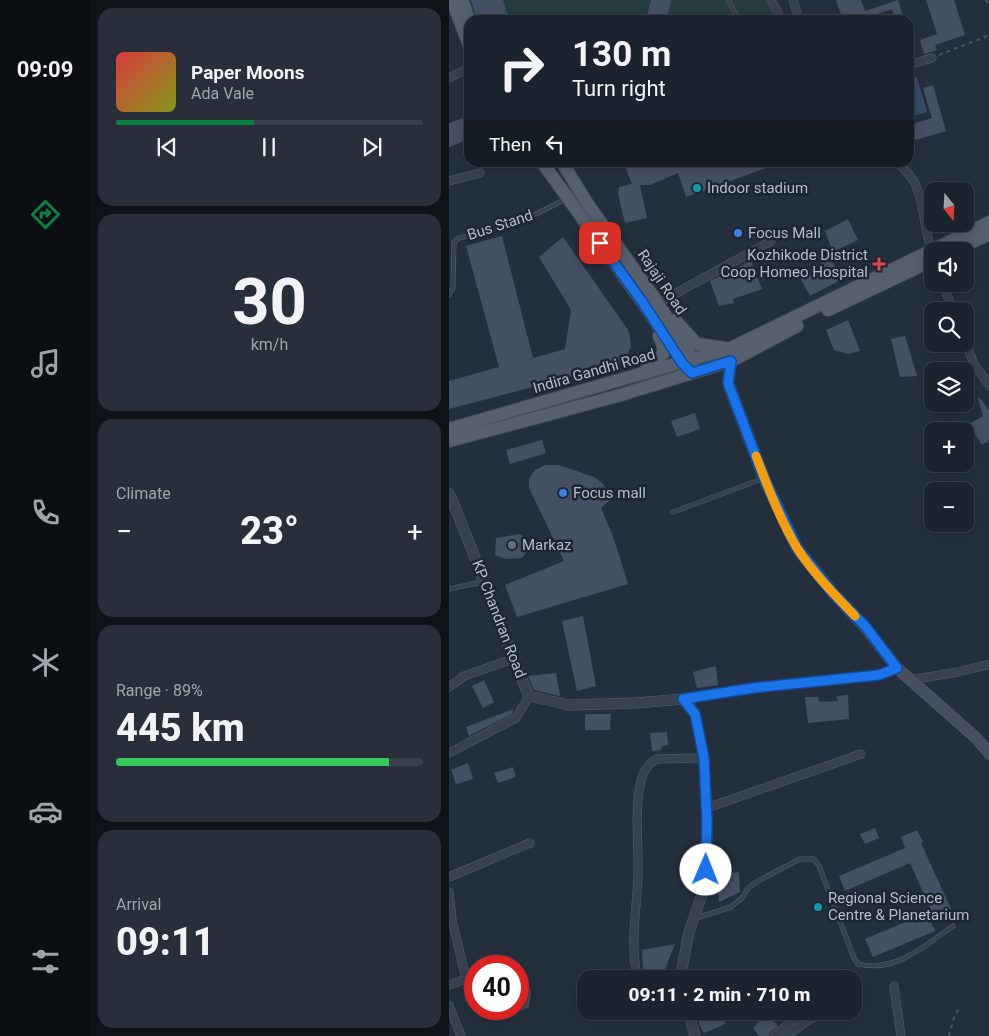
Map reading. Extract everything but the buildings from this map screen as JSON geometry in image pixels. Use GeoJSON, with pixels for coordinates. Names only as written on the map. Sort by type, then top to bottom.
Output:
{"type":"FeatureCollection","features":[{"type":"Feature","properties":{"kind":"main road"},"geometry":{"type":"LineString","coordinates":[[455,4],[465,15]]}},
{"type":"Feature","properties":{"kind":"main road"},"geometry":{"type":"LineString","coordinates":[[455,4],[464,30]]}},
{"type":"Feature","properties":{"kind":"main road"},"geometry":{"type":"LineString","coordinates":[[546,167],[568,198],[652,300],[697,344],[731,355],[728,383],[764,478],[797,548],[833,593],[865,626],[897,668],[975,737],[989,754]]}},
{"type":"Feature","properties":{"kind":"main road","name":"Rajaji Road"},"geometry":{"type":"LineString","coordinates":[[569,167],[587,203],[652,300],[692,373]]}},
{"type":"Feature","properties":{"kind":"main road","name":"Indira Gandhi Road"},"geometry":{"type":"LineString","coordinates":[[953,242],[989,222]]}},
{"type":"Feature","properties":{"kind":"main road"},"geometry":{"type":"LineString","coordinates":[[972,242],[989,234]]}},
{"type":"Feature","properties":{"kind":"main road","name":"Indira Gandhi Road"},"geometry":{"type":"LineString","coordinates":[[449,441],[692,373],[731,355],[763,334],[924,258]]}},
{"type":"Feature","properties":{"kind":"main road"},"geometry":{"type":"LineString","coordinates":[[633,376],[655,365],[664,352],[652,300]]}},
{"type":"Feature","properties":{"kind":"main road","name":"Indira Gandhi Road"},"geometry":{"type":"LineString","coordinates":[[449,429],[687,361],[731,355]]}},
{"type":"Feature","properties":{"kind":"street"},"geometry":{"type":"LineString","coordinates":[[771,0],[779,15]]}},
{"type":"Feature","properties":{"kind":"street"},"geometry":{"type":"LineString","coordinates":[[793,0],[798,15]]}},
{"type":"Feature","properties":{"kind":"street"},"geometry":{"type":"LineString","coordinates":[[914,63],[932,58]]}},
{"type":"Feature","properties":{"kind":"street"},"geometry":{"type":"LineString","coordinates":[[449,78],[464,70]]}},
{"type":"Feature","properties":{"kind":"street"},"geometry":{"type":"LineString","coordinates":[[902,167],[912,178],[919,196],[928,242]]}},
{"type":"Feature","properties":{"kind":"street"},"geometry":{"type":"LineString","coordinates":[[449,181],[480,173]]}},
{"type":"Feature","properties":{"kind":"street"},"geometry":{"type":"LineString","coordinates":[[652,300],[771,241]]}},
{"type":"Feature","properties":{"kind":"street"},"geometry":{"type":"LineString","coordinates":[[969,352],[975,366],[989,386]]}},
{"type":"Feature","properties":{"kind":"street","name":"KP Chandran Road"},"geometry":{"type":"LineString","coordinates":[[449,493],[529,696],[569,705],[636,703],[683,699]]}},
{"type":"Feature","properties":{"kind":"street"},"geometry":{"type":"LineString","coordinates":[[449,687],[464,676],[513,659]]}},
{"type":"Feature","properties":{"kind":"street"},"geometry":{"type":"LineString","coordinates":[[909,680],[958,672],[989,664]]}},
{"type":"Feature","properties":{"kind":"street"},"geometry":{"type":"LineString","coordinates":[[681,970],[689,932],[706,883],[707,808],[704,758],[695,714],[683,699],[753,688],[879,675],[897,668]]}},
{"type":"Feature","properties":{"kind":"street"},"geometry":{"type":"LineString","coordinates":[[449,753],[517,718],[529,696]]}},
{"type":"Feature","properties":{"kind":"street"},"geometry":{"type":"LineString","coordinates":[[707,808],[861,754]]}},
{"type":"Feature","properties":{"kind":"street"},"geometry":{"type":"LineString","coordinates":[[635,970],[633,945],[637,907],[638,796],[641,779],[651,763],[656,759],[704,758]]}},
{"type":"Feature","properties":{"kind":"street"},"geometry":{"type":"LineString","coordinates":[[449,877],[530,843]]}},
{"type":"Feature","properties":{"kind":"street"},"geometry":{"type":"LineString","coordinates":[[449,892],[452,920],[466,979],[449,985]]}},
{"type":"Feature","properties":{"kind":"street"},"geometry":{"type":"LineString","coordinates":[[894,986],[901,1036]]}},
{"type":"Feature","properties":{"kind":"street"},"geometry":{"type":"LineString","coordinates":[[449,1006],[461,1036]]}},
{"type":"Feature","properties":{"kind":"street"},"geometry":{"type":"LineString","coordinates":[[691,1020],[695,1036]]}},
{"type":"Feature","properties":{"kind":"street"},"geometry":{"type":"LineString","coordinates":[[774,1036],[791,1020]]}},
{"type":"Feature","properties":{"kind":"street"},"geometry":{"type":"LineString","coordinates":[[786,1036],[809,1020]]}},
{"type":"Feature","properties":{"kind":"lane"},"geometry":{"type":"LineString","coordinates":[[729,0],[736,15]]}},
{"type":"Feature","properties":{"kind":"lane","name":"Bus Stand"},"geometry":{"type":"LineString","coordinates":[[449,295],[453,288],[454,242],[459,238],[522,220],[568,198]]}},
{"type":"Feature","properties":{"kind":"lane"},"geometry":{"type":"LineString","coordinates":[[673,512],[764,478]]}},
{"type":"Feature","properties":{"kind":"lane"},"geometry":{"type":"LineString","coordinates":[[449,588],[484,582]]}},
{"type":"Feature","properties":{"kind":"lane"},"geometry":{"type":"LineString","coordinates":[[694,918],[731,907],[757,881],[800,859],[814,859],[819,866],[858,964],[869,967],[885,965],[910,956],[953,926]]}},
{"type":"Feature","properties":{"kind":"path"},"geometry":{"type":"LineString","coordinates":[[986,0],[989,8]]}},
{"type":"Feature","properties":{"kind":"path"},"geometry":{"type":"LineString","coordinates":[[932,58],[989,35]]}},
{"type":"Feature","properties":{"kind":"path"},"geometry":{"type":"LineString","coordinates":[[949,1036],[954,1017],[960,1007]]}},
{"type":"Feature","properties":{"kind":"green space"},"geometry":{"type":"Polygon","coordinates":[[[469,0],[765,0],[773,15],[474,15],[469,0]]]}},
{"type":"Feature","properties":{"kind":"water"},"geometry":{"type":"Polygon","coordinates":[[[917,77],[927,112],[914,116],[914,78],[917,77]]]}},
{"type":"Feature","properties":{"kind":"slow traffic"},"geometry":{"type":"LineString","coordinates":[[756,456],[775,504],[797,548],[833,593],[855,616]]}},
{"type":"Feature","properties":{"kind":"place","name":"Indoor stadium"},"geometry":{"type":"Point","coordinates":[697,188]}},
{"type":"Feature","properties":{"kind":"place","name":"Focus Mall"},"geometry":{"type":"Point","coordinates":[738,233]}},
{"type":"Feature","properties":{"kind":"place","name":"Kozhikode District Coop Homeo Hospital"},"geometry":{"type":"Point","coordinates":[879,264]}},
{"type":"Feature","properties":{"kind":"place","name":"Focus mall"},"geometry":{"type":"Point","coordinates":[563,493]}},
{"type":"Feature","properties":{"kind":"place","name":"Markaz"},"geometry":{"type":"Point","coordinates":[512,545]}},
{"type":"Feature","properties":{"kind":"place","name":"Regional Science Centre & Planetarium"},"geometry":{"type":"Point","coordinates":[818,907]}},
{"type":"Feature","properties":{"kind":"route"},"geometry":{"type":"LineString","coordinates":[[600,243],[643,303],[682,363],[692,373],[731,361],[728,383],[764,478],[797,548],[833,593],[865,626],[897,668],[879,675],[753,688],[683,699],[695,714],[704,758],[707,822],[706,870]]}}]}
